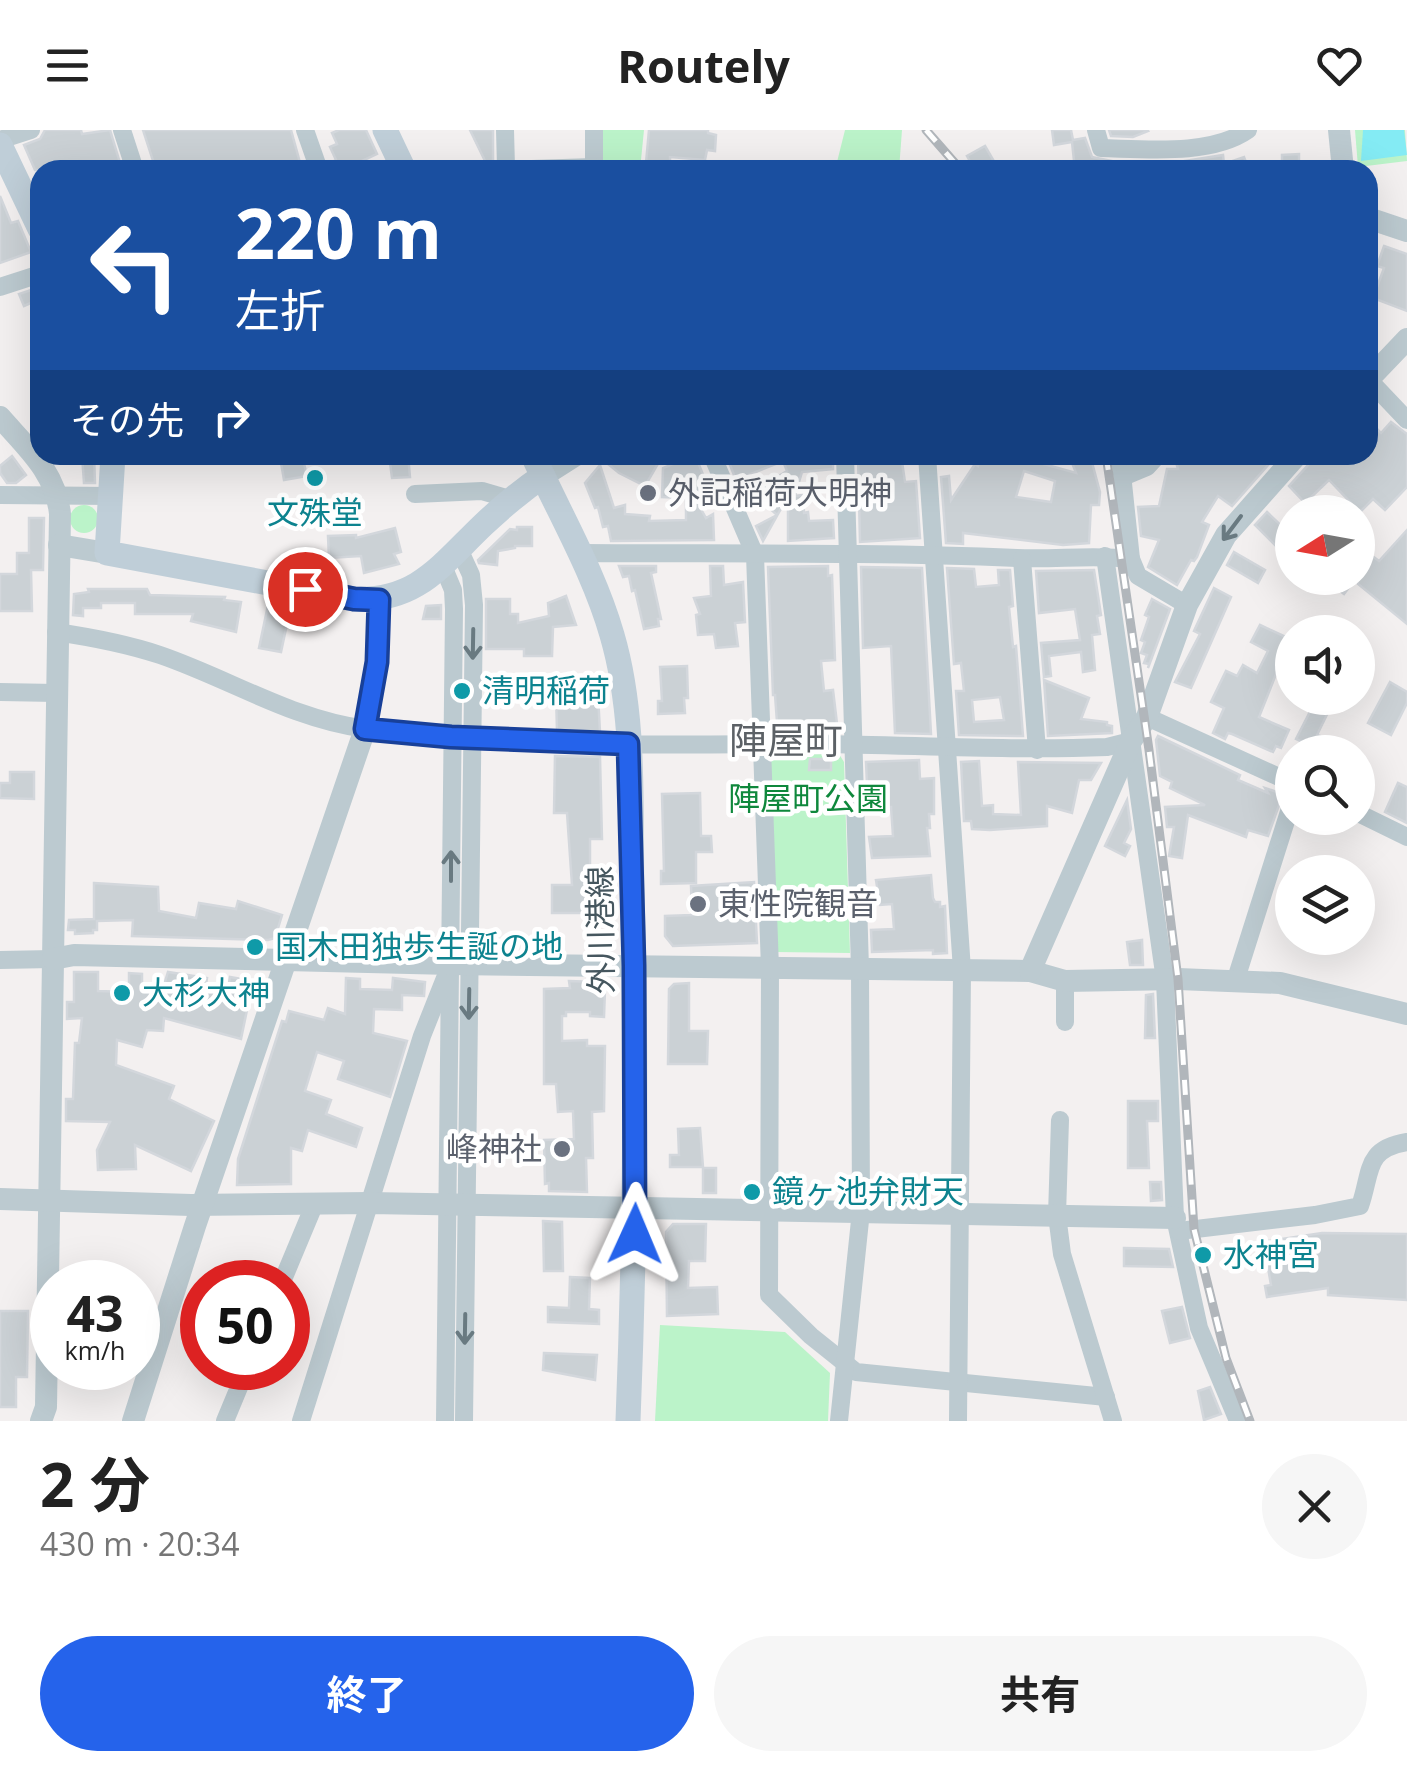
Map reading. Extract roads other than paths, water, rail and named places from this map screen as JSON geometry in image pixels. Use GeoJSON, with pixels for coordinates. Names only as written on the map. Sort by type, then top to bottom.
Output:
{"type":"FeatureCollection","features":[{"type":"Feature","properties":{"kind":"main road"},"geometry":{"type":"LineString","coordinates":[[385,130],[399,160]]}},
{"type":"Feature","properties":{"kind":"main road"},"geometry":{"type":"LineString","coordinates":[[0,142],[30,207]]}},
{"type":"Feature","properties":{"kind":"main road"},"geometry":{"type":"LineString","coordinates":[[112,465],[108,553],[354,599],[379,600],[410,590],[451,557],[538,466]]}},
{"type":"Feature","properties":{"kind":"main road","name":"外川港線"},"geometry":{"type":"LineString","coordinates":[[538,466],[581,554],[622,674],[628,744],[634,966],[636,1210],[628,1421]]}},
{"type":"Feature","properties":{"kind":"street"},"geometry":{"type":"LineString","coordinates":[[0,142],[31,130]]}},
{"type":"Feature","properties":{"kind":"street"},"geometry":{"type":"LineString","coordinates":[[122,130],[132,160]]}},
{"type":"Feature","properties":{"kind":"street"},"geometry":{"type":"LineString","coordinates":[[305,130],[316,160]]}},
{"type":"Feature","properties":{"kind":"street"},"geometry":{"type":"LineString","coordinates":[[504,160],[506,130]]}},
{"type":"Feature","properties":{"kind":"street"},"geometry":{"type":"LineString","coordinates":[[594,130],[594,160]]}},
{"type":"Feature","properties":{"kind":"street"},"geometry":{"type":"LineString","coordinates":[[1096,130],[1101,148],[1228,142],[1248,130]]}},
{"type":"Feature","properties":{"kind":"street"},"geometry":{"type":"LineString","coordinates":[[1339,130],[1341,160]]}},
{"type":"Feature","properties":{"kind":"street"},"geometry":{"type":"LineString","coordinates":[[1378,222],[1407,232]]}},
{"type":"Feature","properties":{"kind":"street"},"geometry":{"type":"LineString","coordinates":[[0,287],[30,277]]}},
{"type":"Feature","properties":{"kind":"street"},"geometry":{"type":"LineString","coordinates":[[1378,370],[1407,340]]}},
{"type":"Feature","properties":{"kind":"street"},"geometry":{"type":"LineString","coordinates":[[1378,390],[1407,420]]}},
{"type":"Feature","properties":{"kind":"street"},"geometry":{"type":"LineString","coordinates":[[0,417],[30,451]]}},
{"type":"Feature","properties":{"kind":"street"},"geometry":{"type":"LineString","coordinates":[[41,1421],[46,1407],[60,545],[58,495],[42,465]]}},
{"type":"Feature","properties":{"kind":"street"},"geometry":{"type":"LineString","coordinates":[[716,465],[754,555],[770,968],[769,1295],[856,1372],[1106,1397]]}},
{"type":"Feature","properties":{"kind":"street"},"geometry":{"type":"LineString","coordinates":[[839,1421],[860,1211],[860,969],[846,465]]}},
{"type":"Feature","properties":{"kind":"street"},"geometry":{"type":"LineString","coordinates":[[928,465],[962,970],[958,1421]]}},
{"type":"Feature","properties":{"kind":"street"},"geometry":{"type":"LineString","coordinates":[[1121,465],[1131,559],[1138,576],[1187,605]]}},
{"type":"Feature","properties":{"kind":"street"},"geometry":{"type":"LineString","coordinates":[[1123,477],[1148,465]]}},
{"type":"Feature","properties":{"kind":"street"},"geometry":{"type":"LineString","coordinates":[[1030,971],[1132,741],[1147,717],[1187,605],[1226,535],[1288,465]]}},
{"type":"Feature","properties":{"kind":"street"},"geometry":{"type":"LineString","coordinates":[[415,494],[482,491],[510,499]]}},
{"type":"Feature","properties":{"kind":"street"},"geometry":{"type":"LineString","coordinates":[[0,496],[112,496]]}},
{"type":"Feature","properties":{"kind":"street"},"geometry":{"type":"LineString","coordinates":[[60,545],[108,553]]}},
{"type":"Feature","properties":{"kind":"street"},"geometry":{"type":"LineString","coordinates":[[581,554],[934,554],[1131,559]]}},
{"type":"Feature","properties":{"kind":"street"},"geometry":{"type":"LineString","coordinates":[[1105,556],[1165,980],[1177,1224],[1199,1328],[1238,1421]]}},
{"type":"Feature","properties":{"kind":"street"},"geometry":{"type":"LineString","coordinates":[[300,1421],[422,1036],[460,964],[451,737],[451,557]]}},
{"type":"Feature","properties":{"kind":"street"},"geometry":{"type":"LineString","coordinates":[[451,557],[473,588],[472,738],[460,964],[458,1206],[464,1421]]}},
{"type":"Feature","properties":{"kind":"street"},"geometry":{"type":"LineString","coordinates":[[1022,559],[1036,750]]}},
{"type":"Feature","properties":{"kind":"street"},"geometry":{"type":"LineString","coordinates":[[133,1421],[365,729],[377,662],[379,600]]}},
{"type":"Feature","properties":{"kind":"street"},"geometry":{"type":"LineString","coordinates":[[56,632],[160,655],[295,712],[365,729],[451,737],[628,744],[854,744],[947,749],[1107,747],[1132,741]]}},
{"type":"Feature","properties":{"kind":"street"},"geometry":{"type":"LineString","coordinates":[[0,692],[56,692]]}},
{"type":"Feature","properties":{"kind":"street"},"geometry":{"type":"LineString","coordinates":[[1147,717],[1275,775]]}},
{"type":"Feature","properties":{"kind":"street"},"geometry":{"type":"LineString","coordinates":[[1375,821],[1407,837]]}},
{"type":"Feature","properties":{"kind":"street"},"geometry":{"type":"LineString","coordinates":[[1235,982],[1282,835]]}},
{"type":"Feature","properties":{"kind":"street"},"geometry":{"type":"LineString","coordinates":[[0,960],[74,955],[1030,971],[1065,982],[1280,983],[1407,1014]]}},
{"type":"Feature","properties":{"kind":"street"},"geometry":{"type":"LineString","coordinates":[[1065,982],[1065,1022]]}},
{"type":"Feature","properties":{"kind":"street"},"geometry":{"type":"LineString","coordinates":[[1060,1120],[1057,1215],[1062,1254],[1113,1421]]}},
{"type":"Feature","properties":{"kind":"street"},"geometry":{"type":"LineString","coordinates":[[0,1199],[1057,1215],[1177,1224],[1315,1215],[1360,1206],[1372,1160],[1388,1146],[1407,1142]]}},
{"type":"Feature","properties":{"kind":"street"},"geometry":{"type":"LineString","coordinates":[[291,1260],[315,1203]]}},
{"type":"Feature","properties":{"kind":"street"},"geometry":{"type":"LineString","coordinates":[[445,1421],[458,1206]]}},
{"type":"Feature","properties":{"kind":"street"},"geometry":{"type":"LineString","coordinates":[[225,1421],[238,1390]]}},
{"type":"Feature","properties":{"kind":"water"},"geometry":{"type":"Polygon","coordinates":[[[1363,130],[1404,130],[1407,155],[1361,160],[1363,130]]]}},
{"type":"Feature","properties":{"kind":"railway"},"geometry":{"type":"LineString","coordinates":[[926,130],[952,160]]}},
{"type":"Feature","properties":{"kind":"railway"},"geometry":{"type":"LineString","coordinates":[[1107,465],[1178,979],[1194,1229],[1226,1358],[1250,1421]]}},
{"type":"Feature","properties":{"kind":"place","name":"文殊堂"},"geometry":{"type":"Point","coordinates":[315,478]}},
{"type":"Feature","properties":{"kind":"place","name":"外記稲荷大明神"},"geometry":{"type":"Point","coordinates":[648,493]}},
{"type":"Feature","properties":{"kind":"place","name":"清明稲荷"},"geometry":{"type":"Point","coordinates":[462,691]}},
{"type":"Feature","properties":{"kind":"place","name":"東性院観音"},"geometry":{"type":"Point","coordinates":[698,904]}},
{"type":"Feature","properties":{"kind":"place","name":"国木田独歩生誕の地"},"geometry":{"type":"Point","coordinates":[255,947]}},
{"type":"Feature","properties":{"kind":"place","name":"大杉大神"},"geometry":{"type":"Point","coordinates":[122,993]}},
{"type":"Feature","properties":{"kind":"place","name":"峰神社"},"geometry":{"type":"Point","coordinates":[562,1149]}},
{"type":"Feature","properties":{"kind":"place","name":"鏡ヶ池弁財天"},"geometry":{"type":"Point","coordinates":[752,1192]}},
{"type":"Feature","properties":{"kind":"place","name":"水神宮"},"geometry":{"type":"Point","coordinates":[1203,1255]}},
{"type":"Feature","properties":{"kind":"district","name":"陣屋町"},"geometry":{"type":"Point","coordinates":[786,741]}},
{"type":"Feature","properties":{"kind":"park label","name":"陣屋町公園"},"geometry":{"type":"Point","coordinates":[808,799]}}]}
